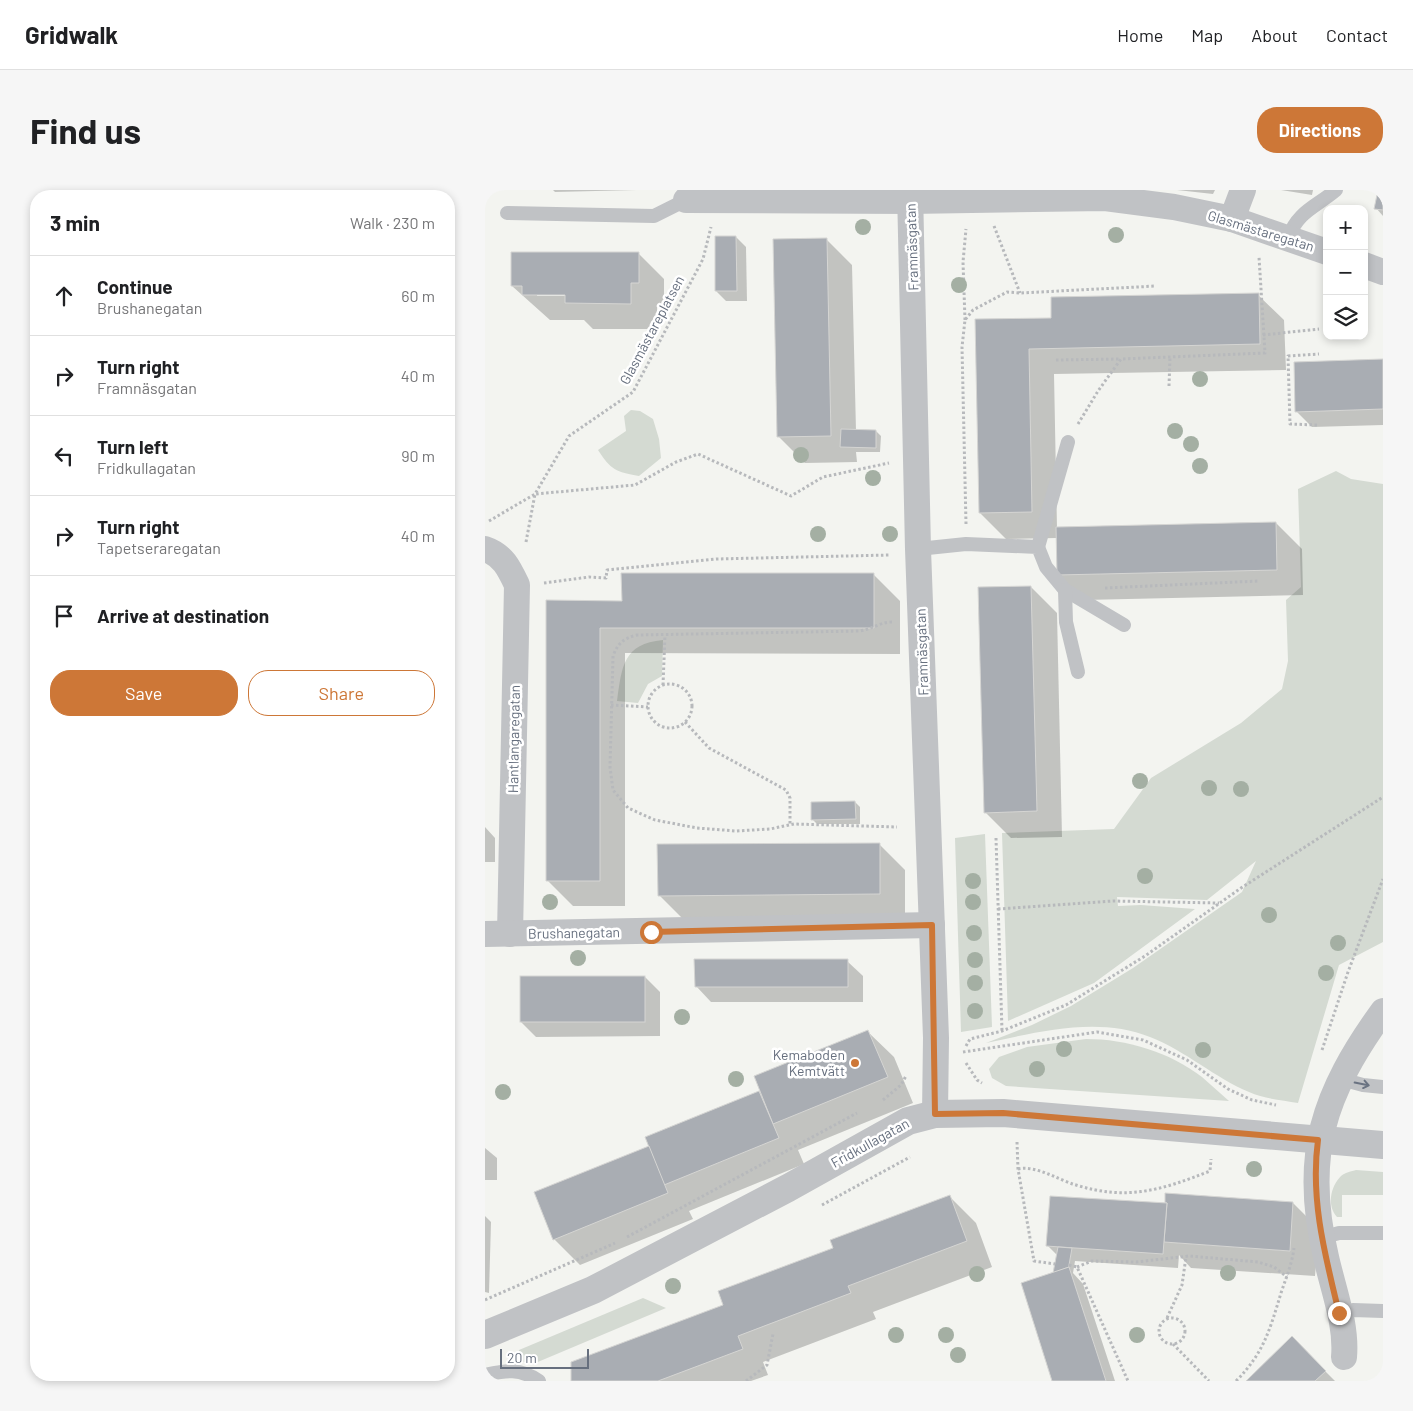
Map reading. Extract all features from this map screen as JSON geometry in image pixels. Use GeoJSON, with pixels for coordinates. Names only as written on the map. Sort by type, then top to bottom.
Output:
{"type":"FeatureCollection","features":[{"type":"Feature","properties":{"kind":"street"},"geometry":{"type":"LineString","coordinates":[[1232,219],[1243,190]]}},
{"type":"Feature","properties":{"kind":"street","name":"Glasmästaregatan"},"geometry":{"type":"LineString","coordinates":[[685,200],[711,195],[1105,198],[1174,207],[1232,219],[1323,251]]}},
{"type":"Feature","properties":{"kind":"street","name":"Framnäsgatan"},"geometry":{"type":"LineString","coordinates":[[910,196],[918,549],[932,925],[935,1114]]}},
{"type":"Feature","properties":{"kind":"street"},"geometry":{"type":"LineString","coordinates":[[1368,266],[1383,272]]}},
{"type":"Feature","properties":{"kind":"street","name":"Hantlangaregatan"},"geometry":{"type":"LineString","coordinates":[[490,550],[507,563],[517,591],[498,934]]}},
{"type":"Feature","properties":{"kind":"street","name":"Brushanegatan"},"geometry":{"type":"LineString","coordinates":[[498,934],[932,925]]}},
{"type":"Feature","properties":{"kind":"street"},"geometry":{"type":"LineString","coordinates":[[1344,1357],[1346,1336],[1321,1238],[1315,1171],[1318,1140],[1325,1115],[1341,1079],[1383,1011]]}},
{"type":"Feature","properties":{"kind":"street","name":"Fridkullagatan"},"geometry":{"type":"LineString","coordinates":[[485,1335],[593,1290],[779,1193],[908,1121],[935,1114],[1013,1114],[1383,1145]]}},
{"type":"Feature","properties":{"kind":"lane"},"geometry":{"type":"LineString","coordinates":[[1288,238],[1294,223],[1305,211],[1336,190]]}},
{"type":"Feature","properties":{"kind":"lane"},"geometry":{"type":"LineString","coordinates":[[507,212],[654,216],[685,200]]}},
{"type":"Feature","properties":{"kind":"lane"},"geometry":{"type":"LineString","coordinates":[[1068,442],[1038,547],[1046,567],[1065,590],[1124,625]]}},
{"type":"Feature","properties":{"kind":"lane"},"geometry":{"type":"LineString","coordinates":[[918,549],[966,544],[1038,547]]}},
{"type":"Feature","properties":{"kind":"lane"},"geometry":{"type":"LineString","coordinates":[[1065,590],[1066,622],[1078,672]]}},
{"type":"Feature","properties":{"kind":"lane"},"geometry":{"type":"LineString","coordinates":[[1341,1079],[1363,1086],[1383,1087]]}},
{"type":"Feature","properties":{"kind":"lane"},"geometry":{"type":"LineString","coordinates":[[1321,1238],[1339,1233],[1383,1233]]}},
{"type":"Feature","properties":{"kind":"lane"},"geometry":{"type":"LineString","coordinates":[[1339,1313],[1353,1310],[1383,1311]]}},
{"type":"Feature","properties":{"kind":"lane"},"geometry":{"type":"LineString","coordinates":[[485,1375],[511,1370],[528,1374],[539,1381]]}},
{"type":"Feature","properties":{"kind":"path","name":"Glasmästareplatsen"},"geometry":{"type":"LineString","coordinates":[[517,591],[535,494],[569,436],[633,392],[703,259],[711,223],[711,195]]}},
{"type":"Feature","properties":{"kind":"path"},"geometry":{"type":"LineString","coordinates":[[966,224],[963,262],[965,320],[962,348],[966,544]]}},
{"type":"Feature","properties":{"kind":"path"},"geometry":{"type":"LineString","coordinates":[[1003,249],[1020,293]]}},
{"type":"Feature","properties":{"kind":"path"},"geometry":{"type":"LineString","coordinates":[[1056,360],[1265,353],[1259,253]]}},
{"type":"Feature","properties":{"kind":"path"},"geometry":{"type":"LineString","coordinates":[[965,320],[973,310],[1007,292],[1020,293],[1156,286]]}},
{"type":"Feature","properties":{"kind":"path"},"geometry":{"type":"LineString","coordinates":[[1263,335],[1319,329]]}},
{"type":"Feature","properties":{"kind":"path"},"geometry":{"type":"LineString","coordinates":[[1317,424],[1289,424],[1288,356],[1319,354]]}},
{"type":"Feature","properties":{"kind":"path"},"geometry":{"type":"LineString","coordinates":[[1169,386],[1170,357]]}},
{"type":"Feature","properties":{"kind":"path"},"geometry":{"type":"LineString","coordinates":[[1068,442],[1098,391],[1121,359]]}},
{"type":"Feature","properties":{"kind":"path"},"geometry":{"type":"LineString","coordinates":[[535,494],[635,484],[676,462],[698,454],[791,496],[823,477],[899,461]]}},
{"type":"Feature","properties":{"kind":"path","name":"Glasmästareplatsen"},"geometry":{"type":"LineString","coordinates":[[485,523],[535,494]]}},
{"type":"Feature","properties":{"kind":"path"},"geometry":{"type":"LineString","coordinates":[[517,591],[545,582],[589,577],[606,578],[607,570],[716,559],[891,555]]}},
{"type":"Feature","properties":{"kind":"path"},"geometry":{"type":"LineString","coordinates":[[1065,590],[1259,581]]}},
{"type":"Feature","properties":{"kind":"path"},"geometry":{"type":"LineString","coordinates":[[893,622],[884,622],[874,628],[860,631],[665,635],[626,638],[617,646],[613,656],[610,767],[613,790],[628,808],[655,820],[697,828],[736,831],[790,825],[897,827]]}},
{"type":"Feature","properties":{"kind":"path"},"geometry":{"type":"LineString","coordinates":[[663,685],[665,635]]}},
{"type":"Feature","properties":{"kind":"path"},"geometry":{"type":"LineString","coordinates":[[663,685],[678,685],[690,695],[692,711],[685,722],[677,727],[665,728],[652,718],[648,707],[653,692],[663,685]]}},
{"type":"Feature","properties":{"kind":"path"},"geometry":{"type":"LineString","coordinates":[[611,705],[648,707]]}},
{"type":"Feature","properties":{"kind":"path"},"geometry":{"type":"LineString","coordinates":[[685,722],[709,748],[786,790],[790,798],[790,825]]}},
{"type":"Feature","properties":{"kind":"path"},"geometry":{"type":"LineString","coordinates":[[1252,1100],[1228,1089],[1187,1060],[1143,1040],[1097,1032],[963,1052],[970,1038],[1002,1030],[1065,1006],[1145,956],[1320,836],[1383,797]]}},
{"type":"Feature","properties":{"kind":"path"},"geometry":{"type":"LineString","coordinates":[[996,838],[1002,1030]]}},
{"type":"Feature","properties":{"kind":"path"},"geometry":{"type":"LineString","coordinates":[[1321,1055],[1347,972],[1383,879]]}},
{"type":"Feature","properties":{"kind":"path"},"geometry":{"type":"LineString","coordinates":[[998,909],[1113,901],[1219,904]]}},
{"type":"Feature","properties":{"kind":"path"},"geometry":{"type":"LineString","coordinates":[[875,1104],[901,1085],[910,1068]]}},
{"type":"Feature","properties":{"kind":"path"},"geometry":{"type":"LineString","coordinates":[[485,1300],[614,1244],[866,1109]]}},
{"type":"Feature","properties":{"kind":"path"},"geometry":{"type":"LineString","coordinates":[[1017,1140],[1018,1169],[1034,1261],[1055,1264]]}},
{"type":"Feature","properties":{"kind":"path"},"geometry":{"type":"LineString","coordinates":[[1018,1169],[1028,1167],[1086,1188],[1135,1194],[1185,1181],[1210,1171],[1211,1155]]}},
{"type":"Feature","properties":{"kind":"path"},"geometry":{"type":"LineString","coordinates":[[1236,1381],[1247,1370],[1265,1343],[1292,1265],[1295,1239]]}},
{"type":"Feature","properties":{"kind":"path"},"geometry":{"type":"LineString","coordinates":[[1069,1265],[1077,1267],[1092,1260],[1136,1262],[1186,1256],[1258,1262],[1274,1267],[1287,1277]]}},
{"type":"Feature","properties":{"kind":"path"},"geometry":{"type":"LineString","coordinates":[[1186,1256],[1182,1285],[1167,1318],[1160,1324],[1159,1336],[1165,1342],[1173,1344],[1209,1381]]}},
{"type":"Feature","properties":{"kind":"path"},"geometry":{"type":"LineString","coordinates":[[1077,1267],[1128,1381]]}},
{"type":"Feature","properties":{"kind":"path"},"geometry":{"type":"LineString","coordinates":[[1167,1318],[1179,1319],[1185,1330],[1180,1341],[1173,1344]]}},
{"type":"Feature","properties":{"kind":"path"},"geometry":{"type":"LineString","coordinates":[[746,1381],[767,1365],[773,1334]]}},
{"type":"Feature","properties":{"kind":"shaded area"},"geometry":{"type":"Polygon","coordinates":[[[631,410],[640,411],[653,419],[659,439],[661,458],[639,476],[615,469],[598,450],[626,431],[624,416],[631,410]]]}},
{"type":"Feature","properties":{"kind":"shaded area"},"geometry":{"type":"Polygon","coordinates":[[[1336,471],[1351,479],[1383,484],[1383,942],[1339,965],[1298,1103],[1267,1098],[1249,1092],[1163,1043],[1130,1031],[1110,1028],[1068,1028],[1026,1034],[986,1043],[1032,1025],[1071,1006],[1133,968],[1242,892],[1256,861],[1207,900],[1117,897],[1118,906],[1141,905],[1195,909],[1094,983],[1008,1021],[1002,833],[1114,829],[1151,778],[1241,723],[1282,689],[1288,661],[1286,600],[1301,587],[1298,489],[1336,471]]]}},
{"type":"Feature","properties":{"kind":"shaded area"},"geometry":{"type":"Polygon","coordinates":[[[663,640],[662,676],[648,684],[638,703],[617,701],[623,667],[632,652],[650,642],[663,640]]]}},
{"type":"Feature","properties":{"kind":"shaded area"},"geometry":{"type":"Polygon","coordinates":[[[985,834],[992,1027],[961,1032],[955,838],[985,834]]]}},
{"type":"Feature","properties":{"kind":"shaded area"},"geometry":{"type":"Polygon","coordinates":[[[1086,1039],[1117,1041],[1162,1054],[1202,1077],[1229,1101],[1006,1086],[992,1078],[989,1069],[999,1057],[1027,1047],[1086,1039]]]}},
{"type":"Feature","properties":{"kind":"shaded area"},"geometry":{"type":"Polygon","coordinates":[[[1356,1170],[1383,1172],[1383,1195],[1342,1195],[1342,1217],[1337,1217],[1331,1202],[1334,1186],[1342,1175],[1356,1170]]]}},
{"type":"Feature","properties":{"kind":"shaded area"},"geometry":{"type":"Polygon","coordinates":[[[643,1298],[666,1308],[533,1364],[517,1360],[519,1350],[643,1298]]]}},
{"type":"Feature","properties":{"kind":"building"},"geometry":{"type":"Polygon","coordinates":[[[1378,190],[1383,190],[1383,210],[1374,209],[1378,190]]]}},
{"type":"Feature","properties":{"kind":"building"},"geometry":{"type":"Polygon","coordinates":[[[715,236],[736,236],[737,291],[715,291],[715,236]]]}},
{"type":"Feature","properties":{"kind":"building"},"geometry":{"type":"Polygon","coordinates":[[[827,238],[831,436],[777,437],[773,239],[827,238]]]}},
{"type":"Feature","properties":{"kind":"building"},"geometry":{"type":"Polygon","coordinates":[[[511,252],[639,252],[639,283],[631,283],[631,304],[565,303],[565,295],[522,295],[522,286],[511,286],[511,252]]]}},
{"type":"Feature","properties":{"kind":"building"},"geometry":{"type":"Polygon","coordinates":[[[1259,293],[1260,344],[1029,349],[1032,512],[979,513],[975,319],[1051,318],[1051,297],[1259,293]]]}},
{"type":"Feature","properties":{"kind":"building"},"geometry":{"type":"Polygon","coordinates":[[[1383,359],[1383,409],[1295,412],[1294,362],[1383,359]]]}},
{"type":"Feature","properties":{"kind":"building"},"geometry":{"type":"Polygon","coordinates":[[[841,429],[876,430],[876,448],[840,447],[841,429]]]}},
{"type":"Feature","properties":{"kind":"building"},"geometry":{"type":"Polygon","coordinates":[[[1276,522],[1277,570],[1057,575],[1056,527],[1276,522]]]}},
{"type":"Feature","properties":{"kind":"building"},"geometry":{"type":"Polygon","coordinates":[[[621,573],[874,573],[874,628],[600,628],[600,881],[546,881],[546,600],[622,601],[621,573]]]}},
{"type":"Feature","properties":{"kind":"building"},"geometry":{"type":"Polygon","coordinates":[[[1031,586],[1037,811],[984,813],[978,587],[1031,586]]]}},
{"type":"Feature","properties":{"kind":"building"},"geometry":{"type":"Polygon","coordinates":[[[855,801],[856,819],[811,820],[811,802],[855,801]]]}},
{"type":"Feature","properties":{"kind":"building"},"geometry":{"type":"Polygon","coordinates":[[[880,843],[880,894],[658,896],[657,844],[880,843]]]}},
{"type":"Feature","properties":{"kind":"building"},"geometry":{"type":"Polygon","coordinates":[[[694,959],[848,959],[848,987],[695,987],[694,959]]]}},
{"type":"Feature","properties":{"kind":"building"},"geometry":{"type":"Polygon","coordinates":[[[520,976],[645,976],[645,1022],[520,1022],[520,976]]]}},
{"type":"Feature","properties":{"kind":"building"},"geometry":{"type":"Polygon","coordinates":[[[868,1030],[888,1077],[773,1124],[754,1076],[868,1030]]]}},
{"type":"Feature","properties":{"kind":"building"},"geometry":{"type":"Polygon","coordinates":[[[759,1091],[779,1138],[664,1185],[645,1137],[759,1091]]]}},
{"type":"Feature","properties":{"kind":"building"},"geometry":{"type":"Polygon","coordinates":[[[649,1146],[668,1193],[553,1240],[534,1192],[649,1146]]]}},
{"type":"Feature","properties":{"kind":"building"},"geometry":{"type":"Polygon","coordinates":[[[1165,1193],[1293,1202],[1290,1251],[1164,1242],[1167,1203],[1165,1203],[1165,1193]]]}},
{"type":"Feature","properties":{"kind":"building"},"geometry":{"type":"Polygon","coordinates":[[[950,1195],[967,1241],[848,1286],[851,1293],[738,1336],[743,1349],[658,1381],[571,1381],[571,1362],[723,1305],[718,1291],[833,1248],[830,1240],[950,1195]]]}},
{"type":"Feature","properties":{"kind":"building"},"geometry":{"type":"Polygon","coordinates":[[[1050,1196],[1167,1203],[1163,1254],[1046,1246],[1050,1196]]]}},
{"type":"Feature","properties":{"kind":"building"},"geometry":{"type":"Polygon","coordinates":[[[1058,1247],[1072,1248],[1069,1267],[1053,1273],[1058,1247]]]}},
{"type":"Feature","properties":{"kind":"building"},"geometry":{"type":"Polygon","coordinates":[[[1069,1267],[1106,1381],[1052,1381],[1021,1283],[1069,1267]]]}},
{"type":"Feature","properties":{"kind":"building"},"geometry":{"type":"Polygon","coordinates":[[[1292,1336],[1326,1371],[1315,1381],[1246,1381],[1292,1336]]]}},
{"type":"Feature","properties":{"kind":"place","name":"Kemaboden Kemtvätt"},"geometry":{"type":"Point","coordinates":[855,1063]}},
{"type":"Feature","properties":{"kind":"route"},"geometry":{"type":"LineString","coordinates":[[651,932],[932,925],[936,1038],[935,1114],[1003,1113],[1318,1140],[1315,1158],[1315,1194],[1321,1238],[1339,1313]]}}]}
